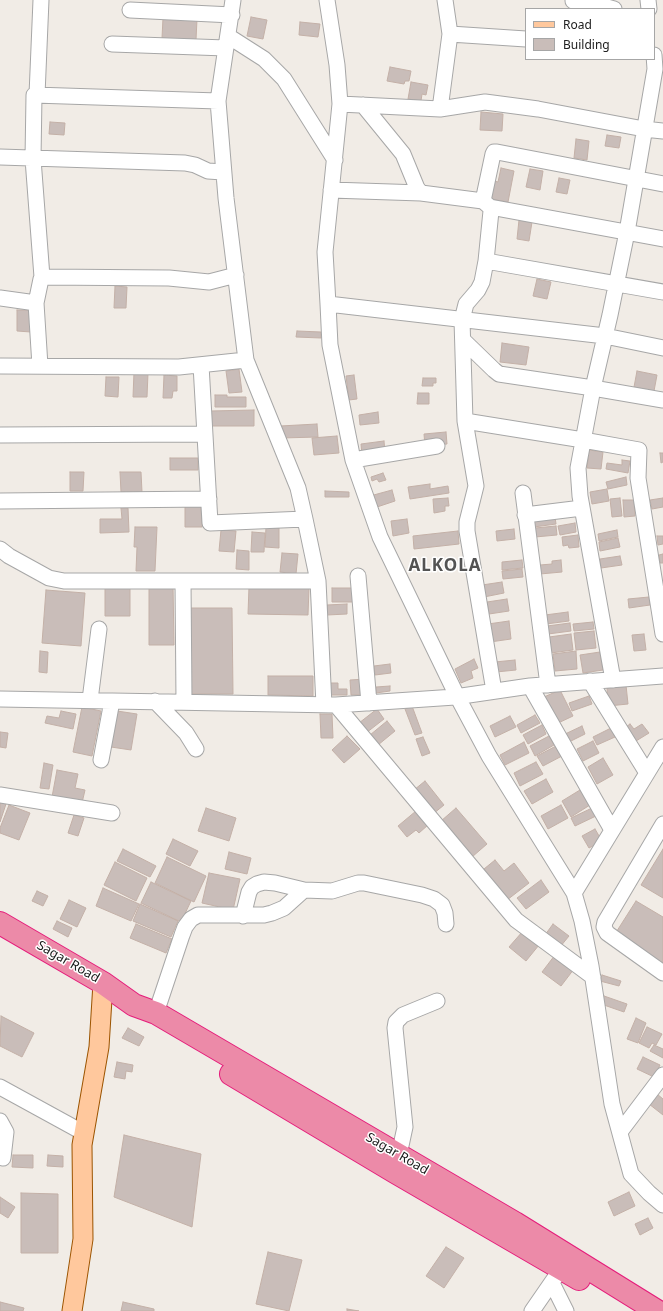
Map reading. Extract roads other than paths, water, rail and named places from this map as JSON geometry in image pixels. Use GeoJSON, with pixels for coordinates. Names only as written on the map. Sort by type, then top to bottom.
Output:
{"type":"FeatureCollection","features":[{"type":"Feature","properties":{"kind":"highway","name":"Sagar Road"},"geometry":{"type":"LineString","coordinates":[[0,923],[103,982],[134,1005],[156,1012],[515,1223],[657,1311]]}},
{"type":"Feature","properties":{"kind":"highway","name":"Sagar Road"},"geometry":{"type":"LineString","coordinates":[[134,1005],[144,1021],[375,1160],[557,1276],[633,1311]]}},
{"type":"Feature","properties":{"kind":"main road"},"geometry":{"type":"LineString","coordinates":[[72,1311],[83,1239],[82,1145],[99,1047],[103,982]]}},
{"type":"Feature","properties":{"kind":"street"},"geometry":{"type":"LineString","coordinates":[[40,366],[36,303],[42,277],[33,159],[34,95],[37,95],[41,0]]}},
{"type":"Feature","properties":{"kind":"street"},"geometry":{"type":"LineString","coordinates":[[233,0],[232,15],[218,101],[224,172],[246,360],[298,488],[318,581],[330,705],[516,920],[593,977]]}},
{"type":"Feature","properties":{"kind":"street"},"geometry":{"type":"LineString","coordinates":[[327,0],[337,66],[340,104],[325,252],[330,345],[353,460],[380,537],[457,696],[489,756],[574,893],[582,921],[593,977],[612,1104],[631,1174],[649,1193],[663,1204]]}},
{"type":"Feature","properties":{"kind":"street"},"geometry":{"type":"LineString","coordinates":[[440,109],[450,34],[445,0]]}},
{"type":"Feature","properties":{"kind":"street"},"geometry":{"type":"LineString","coordinates":[[573,3],[600,5],[610,8]]}},
{"type":"Feature","properties":{"kind":"street"},"geometry":{"type":"LineString","coordinates":[[130,10],[232,15]]}},
{"type":"Feature","properties":{"kind":"street"},"geometry":{"type":"LineString","coordinates":[[450,34],[525,39]]}},
{"type":"Feature","properties":{"kind":"street"},"geometry":{"type":"LineString","coordinates":[[112,44],[227,42],[264,58],[284,79],[335,160]]}},
{"type":"Feature","properties":{"kind":"street"},"geometry":{"type":"LineString","coordinates":[[613,680],[580,496],[578,468],[593,388],[627,232],[655,69],[654,60]]}},
{"type":"Feature","properties":{"kind":"street"},"geometry":{"type":"LineString","coordinates":[[37,95],[218,101]]}},
{"type":"Feature","properties":{"kind":"street"},"geometry":{"type":"LineString","coordinates":[[340,104],[440,109],[485,102],[538,109],[644,129],[663,131]]}},
{"type":"Feature","properties":{"kind":"street"},"geometry":{"type":"LineString","coordinates":[[363,105],[403,154],[421,193]]}},
{"type":"Feature","properties":{"kind":"street"},"geometry":{"type":"LineString","coordinates":[[494,691],[467,531],[467,522],[476,486],[465,421],[462,320],[466,304],[480,287],[486,261],[491,211],[486,204],[492,154],[497,152],[663,184]]}},
{"type":"Feature","properties":{"kind":"street"},"geometry":{"type":"LineString","coordinates":[[0,157],[185,163],[195,165],[208,171],[224,172]]}},
{"type":"Feature","properties":{"kind":"street"},"geometry":{"type":"LineString","coordinates":[[332,190],[421,193],[486,204],[663,239]]}},
{"type":"Feature","properties":{"kind":"street"},"geometry":{"type":"LineString","coordinates":[[486,261],[616,285],[663,292]]}},
{"type":"Feature","properties":{"kind":"street"},"geometry":{"type":"LineString","coordinates":[[42,277],[169,278],[209,282],[236,275]]}},
{"type":"Feature","properties":{"kind":"street"},"geometry":{"type":"LineString","coordinates":[[0,298],[36,303]]}},
{"type":"Feature","properties":{"kind":"street"},"geometry":{"type":"LineString","coordinates":[[328,304],[605,336],[663,348]]}},
{"type":"Feature","properties":{"kind":"street"},"geometry":{"type":"LineString","coordinates":[[463,340],[499,374],[663,400]]}},
{"type":"Feature","properties":{"kind":"street"},"geometry":{"type":"LineString","coordinates":[[0,366],[179,367],[246,360]]}},
{"type":"Feature","properties":{"kind":"street"},"geometry":{"type":"LineString","coordinates":[[201,364],[210,523],[305,520]]}},
{"type":"Feature","properties":{"kind":"street"},"geometry":{"type":"LineString","coordinates":[[465,421],[639,450],[638,478],[663,634]]}},
{"type":"Feature","properties":{"kind":"street"},"geometry":{"type":"LineString","coordinates":[[0,435],[204,434]]}},
{"type":"Feature","properties":{"kind":"street"},"geometry":{"type":"LineString","coordinates":[[353,460],[437,446]]}},
{"type":"Feature","properties":{"kind":"street"},"geometry":{"type":"LineString","coordinates":[[0,491],[0,501],[209,499]]}},
{"type":"Feature","properties":{"kind":"street"},"geometry":{"type":"LineString","coordinates":[[523,493],[548,685]]}},
{"type":"Feature","properties":{"kind":"street"},"geometry":{"type":"LineString","coordinates":[[525,515],[582,508]]}},
{"type":"Feature","properties":{"kind":"street"},"geometry":{"type":"LineString","coordinates":[[3,554],[49,578],[64,581],[318,581]]}},
{"type":"Feature","properties":{"kind":"street"},"geometry":{"type":"LineString","coordinates":[[358,576],[369,703]]}},
{"type":"Feature","properties":{"kind":"street"},"geometry":{"type":"LineString","coordinates":[[183,581],[184,702]]}},
{"type":"Feature","properties":{"kind":"street"},"geometry":{"type":"LineString","coordinates":[[90,700],[99,629]]}},
{"type":"Feature","properties":{"kind":"street"},"geometry":{"type":"LineString","coordinates":[[0,699],[330,705],[457,696],[530,686],[590,681],[663,678]]}},
{"type":"Feature","properties":{"kind":"street"},"geometry":{"type":"LineString","coordinates":[[590,681],[647,773]]}},
{"type":"Feature","properties":{"kind":"street"},"geometry":{"type":"LineString","coordinates":[[530,686],[612,830]]}},
{"type":"Feature","properties":{"kind":"street"},"geometry":{"type":"LineString","coordinates":[[101,760],[112,701]]}},
{"type":"Feature","properties":{"kind":"street"},"geometry":{"type":"LineString","coordinates":[[155,701],[186,733],[196,750]]}},
{"type":"Feature","properties":{"kind":"street"},"geometry":{"type":"LineString","coordinates":[[574,893],[663,748]]}},
{"type":"Feature","properties":{"kind":"street"},"geometry":{"type":"LineString","coordinates":[[0,795],[112,813]]}},
{"type":"Feature","properties":{"kind":"street"},"geometry":{"type":"LineString","coordinates":[[663,824],[605,922],[604,927],[607,933],[663,973]]}},
{"type":"Feature","properties":{"kind":"street"},"geometry":{"type":"LineString","coordinates":[[243,916],[249,892],[252,887],[264,882],[304,890],[332,891],[358,883],[364,883],[422,894],[434,899],[442,905],[445,913],[446,924]]}},
{"type":"Feature","properties":{"kind":"street"},"geometry":{"type":"LineString","coordinates":[[156,1012],[182,935],[191,919],[198,915],[207,914],[243,916],[264,915],[284,908],[304,890]]}},
{"type":"Feature","properties":{"kind":"street"},"geometry":{"type":"LineString","coordinates":[[399,1155],[405,1127],[395,1028],[396,1022],[403,1015],[437,1001]]}},
{"type":"Feature","properties":{"kind":"street"},"geometry":{"type":"LineString","coordinates":[[620,1132],[663,1075]]}},
{"type":"Feature","properties":{"kind":"street"},"geometry":{"type":"LineString","coordinates":[[0,1087],[84,1133]]}},
{"type":"Feature","properties":{"kind":"street"},"geometry":{"type":"LineString","coordinates":[[0,1121],[6,1132],[4,1158]]}},
{"type":"Feature","properties":{"kind":"street"},"geometry":{"type":"LineString","coordinates":[[532,1311],[557,1276]]}},
{"type":"Feature","properties":{"kind":"street"},"geometry":{"type":"LineString","coordinates":[[557,1276],[566,1311]]}},
{"type":"Feature","properties":{"kind":"district","name":"ALKOLA"},"geometry":{"type":"Point","coordinates":[445,566]}}]}
